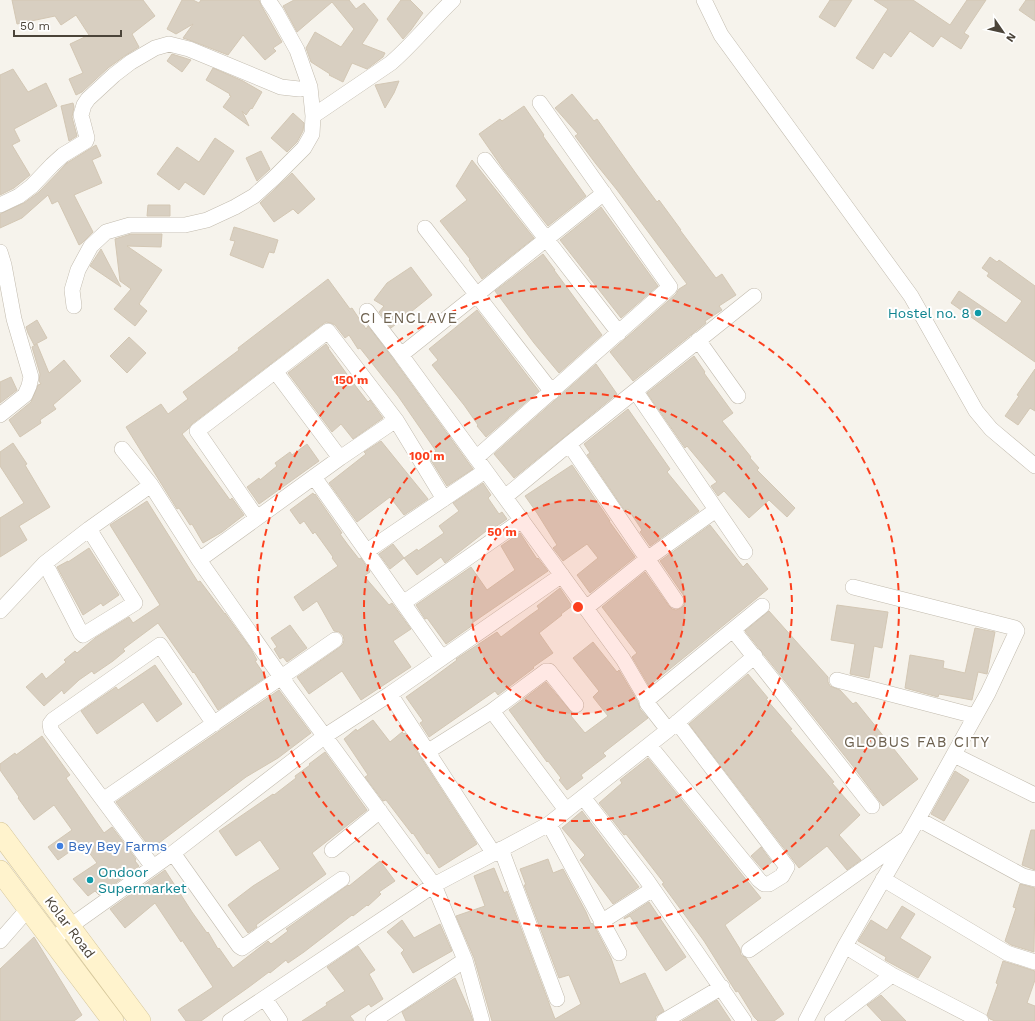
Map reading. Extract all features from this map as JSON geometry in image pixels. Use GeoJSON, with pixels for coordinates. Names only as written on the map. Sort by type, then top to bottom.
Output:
{"type":"FeatureCollection","features":[{"type":"Feature","properties":{"kind":"main road","name":"Kolar Road"},"geometry":{"type":"LineString","coordinates":[[0,833],[140,1021]]}},
{"type":"Feature","properties":{"kind":"main road","name":"Kolar Road"},"geometry":{"type":"LineString","coordinates":[[0,871],[113,1021]]}},
{"type":"Feature","properties":{"kind":"street"},"geometry":{"type":"LineString","coordinates":[[74,306],[72,290],[78,270],[91,246],[106,232],[130,225],[185,225],[207,220],[254,196],[304,148],[312,134],[313,116],[310,87],[297,50],[268,0]]}},
{"type":"Feature","properties":{"kind":"street"},"geometry":{"type":"LineString","coordinates":[[437,15],[438,6],[442,0]]}},
{"type":"Feature","properties":{"kind":"street"},"geometry":{"type":"LineString","coordinates":[[313,116],[391,63],[453,0]]}},
{"type":"Feature","properties":{"kind":"street"},"geometry":{"type":"LineString","coordinates":[[704,0],[721,35],[911,296],[976,411],[991,429],[1035,466]]}},
{"type":"Feature","properties":{"kind":"street"},"geometry":{"type":"LineString","coordinates":[[0,205],[19,196],[32,186],[63,155],[86,141],[87,138],[81,115],[84,105],[88,99],[114,75],[131,62],[155,48],[169,44],[189,49],[281,87],[299,89],[310,87]]}},
{"type":"Feature","properties":{"kind":"street"},"geometry":{"type":"LineString","coordinates":[[476,458],[670,287],[540,103]]}},
{"type":"Feature","properties":{"kind":"street"},"geometry":{"type":"LineString","coordinates":[[485,160],[619,333]]}},
{"type":"Feature","properties":{"kind":"street"},"geometry":{"type":"LineString","coordinates":[[401,355],[604,193]]}},
{"type":"Feature","properties":{"kind":"street"},"geometry":{"type":"LineString","coordinates":[[425,228],[552,392]]}},
{"type":"Feature","properties":{"kind":"street"},"geometry":{"type":"LineString","coordinates":[[0,252],[4,265],[14,319],[31,377],[30,386],[25,395],[0,415]]}},
{"type":"Feature","properties":{"kind":"street"},"geometry":{"type":"LineString","coordinates":[[505,497],[754,296]]}},
{"type":"Feature","properties":{"kind":"street"},"geometry":{"type":"LineString","coordinates":[[367,311],[401,355],[623,658],[647,700],[647,703],[672,726],[787,867],[782,876],[769,884],[764,884],[759,880],[649,745]]}},
{"type":"Feature","properties":{"kind":"street"},"geometry":{"type":"LineString","coordinates":[[257,518],[197,431],[328,331],[396,420],[444,499]]}},
{"type":"Feature","properties":{"kind":"street"},"geometry":{"type":"LineString","coordinates":[[698,340],[738,396]]}},
{"type":"Feature","properties":{"kind":"street"},"geometry":{"type":"LineString","coordinates":[[275,371],[340,458]]}},
{"type":"Feature","properties":{"kind":"street"},"geometry":{"type":"LineString","coordinates":[[636,392],[745,552]]}},
{"type":"Feature","properties":{"kind":"street"},"geometry":{"type":"LineString","coordinates":[[199,560],[340,458],[396,420]]}},
{"type":"Feature","properties":{"kind":"street"},"geometry":{"type":"LineString","coordinates":[[569,444],[676,601]]}},
{"type":"Feature","properties":{"kind":"street"},"geometry":{"type":"LineString","coordinates":[[122,449],[151,485],[199,560],[281,677],[434,885],[465,960],[482,1021]]}},
{"type":"Feature","properties":{"kind":"street"},"geometry":{"type":"LineString","coordinates":[[367,551],[485,471]]}},
{"type":"Feature","properties":{"kind":"street"},"geometry":{"type":"LineString","coordinates":[[314,477],[442,658]]}},
{"type":"Feature","properties":{"kind":"street"},"geometry":{"type":"LineString","coordinates":[[0,611],[45,564],[89,529],[151,485]]}},
{"type":"Feature","properties":{"kind":"street"},"geometry":{"type":"LineString","coordinates":[[586,608],[647,559],[716,510]]}},
{"type":"Feature","properties":{"kind":"street"},"geometry":{"type":"LineString","coordinates":[[403,603],[522,520]]}},
{"type":"Feature","properties":{"kind":"street"},"geometry":{"type":"LineString","coordinates":[[45,564],[83,635],[135,603],[89,529]]}},
{"type":"Feature","properties":{"kind":"street"},"geometry":{"type":"LineString","coordinates":[[52,940],[173,853],[325,736],[390,694],[562,575]]}},
{"type":"Feature","properties":{"kind":"street"},"geometry":{"type":"LineString","coordinates":[[806,1021],[845,946],[992,686],[1017,631],[1015,628],[853,587]]}},
{"type":"Feature","properties":{"kind":"street"},"geometry":{"type":"LineString","coordinates":[[647,700],[762,606]]}},
{"type":"Feature","properties":{"kind":"street"},"geometry":{"type":"LineString","coordinates":[[733,630],[872,806]]}},
{"type":"Feature","properties":{"kind":"street"},"geometry":{"type":"LineString","coordinates":[[103,800],[335,640]]}},
{"type":"Feature","properties":{"kind":"street"},"geometry":{"type":"LineString","coordinates":[[153,867],[51,730],[50,724],[53,720],[160,645],[214,724]]}},
{"type":"Feature","properties":{"kind":"street"},"geometry":{"type":"LineString","coordinates":[[230,1021],[434,885],[549,824],[649,745],[754,656]]}},
{"type":"Feature","properties":{"kind":"street"},"geometry":{"type":"LineString","coordinates":[[427,752],[492,711],[547,671],[576,705]]}},
{"type":"Feature","properties":{"kind":"street"},"geometry":{"type":"LineString","coordinates":[[837,680],[975,716]]}},
{"type":"Feature","properties":{"kind":"street"},"geometry":{"type":"LineString","coordinates":[[390,694],[427,752],[497,851],[557,999]]}},
{"type":"Feature","properties":{"kind":"street"},"geometry":{"type":"LineString","coordinates":[[492,711],[566,810]]}},
{"type":"Feature","properties":{"kind":"street"},"geometry":{"type":"LineString","coordinates":[[954,755],[1035,795]]}},
{"type":"Feature","properties":{"kind":"street"},"geometry":{"type":"LineString","coordinates":[[583,797],[653,889],[744,1021]]}},
{"type":"Feature","properties":{"kind":"street"},"geometry":{"type":"LineString","coordinates":[[332,850],[380,811]]}},
{"type":"Feature","properties":{"kind":"street"},"geometry":{"type":"LineString","coordinates":[[918,819],[1023,876],[1035,879]]}},
{"type":"Feature","properties":{"kind":"street"},"geometry":{"type":"LineString","coordinates":[[549,824],[618,953]]}},
{"type":"Feature","properties":{"kind":"street"},"geometry":{"type":"LineString","coordinates":[[749,950],[908,837]]}},
{"type":"Feature","properties":{"kind":"street"},"geometry":{"type":"LineString","coordinates":[[173,853],[239,946],[242,948],[342,878]]}},
{"type":"Feature","properties":{"kind":"street"},"geometry":{"type":"LineString","coordinates":[[883,879],[1007,953],[1035,962]]}},
{"type":"Feature","properties":{"kind":"street"},"geometry":{"type":"LineString","coordinates":[[602,922],[653,889]]}},
{"type":"Feature","properties":{"kind":"street"},"geometry":{"type":"LineString","coordinates":[[0,941],[28,909]]}},
{"type":"Feature","properties":{"kind":"street"},"geometry":{"type":"LineString","coordinates":[[845,946],[892,976],[981,1021]]}},
{"type":"Feature","properties":{"kind":"street"},"geometry":{"type":"LineString","coordinates":[[373,1021],[465,960]]}},
{"type":"Feature","properties":{"kind":"street"},"geometry":{"type":"LineString","coordinates":[[832,1021],[892,976]]}},
{"type":"Feature","properties":{"kind":"street"},"geometry":{"type":"LineString","coordinates":[[664,1021],[722,987]]}},
{"type":"Feature","properties":{"kind":"street"},"geometry":{"type":"LineString","coordinates":[[265,999],[280,1021]]}},
{"type":"Feature","properties":{"kind":"building"},"geometry":{"type":"Polygon","coordinates":[[[12,0],[143,0],[155,16],[132,34],[139,47],[108,68],[82,92],[76,95],[69,79],[83,73],[70,44],[89,35],[76,15],[61,25],[55,16],[17,24],[12,0]]]}},
{"type":"Feature","properties":{"kind":"building"},"geometry":{"type":"Polygon","coordinates":[[[182,0],[193,0],[199,3],[201,0],[259,0],[282,42],[273,48],[276,51],[265,60],[243,35],[228,55],[183,38],[193,24],[176,34],[167,29],[182,0]]]}},
{"type":"Feature","properties":{"kind":"building"},"geometry":{"type":"Polygon","coordinates":[[[294,0],[349,0],[356,9],[364,3],[378,20],[362,44],[385,53],[383,57],[367,69],[352,63],[343,82],[329,75],[330,74],[311,62],[306,48],[315,32],[341,47],[354,29],[332,2],[297,32],[283,6],[294,0]]]}},
{"type":"Feature","properties":{"kind":"building"},"geometry":{"type":"Polygon","coordinates":[[[401,0],[410,0],[423,13],[403,39],[387,19],[401,0]]]}},
{"type":"Feature","properties":{"kind":"building"},"geometry":{"type":"Polygon","coordinates":[[[830,0],[852,0],[835,27],[819,17],[830,0]]]}},
{"type":"Feature","properties":{"kind":"building"},"geometry":{"type":"Polygon","coordinates":[[[874,0],[913,0],[950,25],[967,0],[986,0],[964,33],[969,36],[961,49],[941,36],[933,47],[910,31],[891,57],[884,52],[873,69],[856,58],[888,9],[874,0]]]}},
{"type":"Feature","properties":{"kind":"building"},"geometry":{"type":"Polygon","coordinates":[[[1026,0],[1035,0],[1035,21],[1019,10],[1026,0]]]}},
{"type":"Feature","properties":{"kind":"building"},"geometry":{"type":"Polygon","coordinates":[[[172,54],[191,60],[182,72],[167,61],[172,54]]]}},
{"type":"Feature","properties":{"kind":"building"},"geometry":{"type":"Polygon","coordinates":[[[213,68],[243,81],[262,92],[252,109],[251,108],[246,115],[242,111],[249,126],[223,107],[231,96],[229,95],[230,94],[206,80],[213,68]]]}},
{"type":"Feature","properties":{"kind":"building"},"geometry":{"type":"Polygon","coordinates":[[[13,69],[28,92],[46,83],[57,106],[14,129],[20,141],[12,145],[30,175],[14,188],[0,195],[0,75],[13,69]]]}},
{"type":"Feature","properties":{"kind":"building"},"geometry":{"type":"Polygon","coordinates":[[[399,81],[394,93],[385,108],[375,85],[399,81]]]}},
{"type":"Feature","properties":{"kind":"building"},"geometry":{"type":"Polygon","coordinates":[[[572,94],[594,121],[597,119],[657,202],[659,200],[716,278],[722,274],[736,295],[719,306],[722,310],[705,321],[706,323],[633,381],[610,352],[676,294],[679,289],[687,284],[575,136],[578,134],[555,108],[572,94]]]}},
{"type":"Feature","properties":{"kind":"building"},"geometry":{"type":"Polygon","coordinates":[[[73,103],[74,107],[72,117],[77,136],[69,141],[61,106],[73,103]]]}},
{"type":"Feature","properties":{"kind":"building"},"geometry":{"type":"Polygon","coordinates":[[[524,106],[544,135],[543,136],[586,196],[548,226],[504,170],[479,134],[500,119],[502,121],[524,106]]]}},
{"type":"Feature","properties":{"kind":"building"},"geometry":{"type":"Polygon","coordinates":[[[293,113],[304,123],[303,131],[297,142],[287,152],[271,138],[293,113]]]}},
{"type":"Feature","properties":{"kind":"building"},"geometry":{"type":"Polygon","coordinates":[[[215,138],[234,151],[204,195],[185,182],[179,190],[157,174],[177,147],[199,162],[215,138]]]}},
{"type":"Feature","properties":{"kind":"building"},"geometry":{"type":"Polygon","coordinates":[[[96,145],[101,156],[92,160],[102,183],[74,195],[93,232],[82,243],[79,245],[58,201],[52,204],[48,195],[22,218],[0,228],[0,214],[24,203],[39,192],[67,163],[96,145]]]}},
{"type":"Feature","properties":{"kind":"building"},"geometry":{"type":"Polygon","coordinates":[[[261,151],[270,169],[257,181],[246,158],[261,151]]]}},
{"type":"Feature","properties":{"kind":"building"},"geometry":{"type":"Polygon","coordinates":[[[472,160],[534,238],[482,279],[469,260],[470,259],[440,221],[467,200],[456,186],[472,160]]]}},
{"type":"Feature","properties":{"kind":"building"},"geometry":{"type":"Polygon","coordinates":[[[292,173],[315,199],[298,214],[293,209],[274,222],[260,203],[292,173]]]}},
{"type":"Feature","properties":{"kind":"building"},"geometry":{"type":"Polygon","coordinates":[[[148,205],[170,205],[170,216],[147,216],[148,205]]]}},
{"type":"Feature","properties":{"kind":"building"},"geometry":{"type":"Polygon","coordinates":[[[601,207],[658,286],[621,318],[560,240],[601,207]]]}},
{"type":"Feature","properties":{"kind":"building"},"geometry":{"type":"Polygon","coordinates":[[[234,227],[278,240],[274,253],[269,252],[263,268],[230,255],[235,241],[230,240],[234,227]]]}},
{"type":"Feature","properties":{"kind":"building"},"geometry":{"type":"Polygon","coordinates":[[[131,234],[162,234],[161,247],[127,246],[162,270],[139,304],[147,311],[135,326],[114,309],[131,289],[120,281],[115,239],[131,234]]]}},
{"type":"Feature","properties":{"kind":"building"},"geometry":{"type":"Polygon","coordinates":[[[101,249],[121,287],[90,266],[101,249]]]}},
{"type":"Feature","properties":{"kind":"building"},"geometry":{"type":"Polygon","coordinates":[[[543,254],[602,335],[559,373],[534,343],[495,291],[543,254]]]}},
{"type":"Feature","properties":{"kind":"building","name":"Hostel no. 8"},"geometry":{"type":"Polygon","coordinates":[[[990,257],[997,262],[999,260],[1035,286],[1035,362],[951,303],[959,291],[1006,323],[1022,301],[987,276],[989,273],[982,268],[990,257]]]}},
{"type":"Feature","properties":{"kind":"building"},"geometry":{"type":"Polygon","coordinates":[[[411,267],[432,295],[391,328],[379,312],[384,306],[374,300],[387,283],[411,267]]]}},
{"type":"Feature","properties":{"kind":"building"},"geometry":{"type":"Polygon","coordinates":[[[328,279],[350,309],[352,308],[366,329],[368,326],[394,360],[473,469],[447,486],[429,457],[436,451],[398,396],[360,348],[358,349],[349,335],[345,338],[335,325],[326,322],[192,424],[182,434],[230,500],[232,498],[244,515],[222,532],[203,543],[192,524],[190,525],[179,508],[177,509],[126,427],[161,404],[168,414],[188,399],[183,392],[239,350],[238,348],[328,279]]]}},
{"type":"Feature","properties":{"kind":"building"},"geometry":{"type":"Polygon","coordinates":[[[477,310],[539,391],[486,437],[464,405],[432,365],[438,360],[429,349],[477,310]]]}},
{"type":"Feature","properties":{"kind":"building"},"geometry":{"type":"Polygon","coordinates":[[[37,320],[47,338],[34,345],[26,327],[37,320]]]}},
{"type":"Feature","properties":{"kind":"building"},"geometry":{"type":"Polygon","coordinates":[[[129,337],[146,353],[127,373],[110,356],[129,337]]]}},
{"type":"Feature","properties":{"kind":"building"},"geometry":{"type":"Polygon","coordinates":[[[37,344],[49,373],[64,360],[81,381],[53,405],[56,409],[40,420],[41,423],[20,437],[9,420],[31,402],[38,385],[41,384],[39,381],[40,374],[32,347],[37,344]]]}},
{"type":"Feature","properties":{"kind":"building"},"geometry":{"type":"Polygon","coordinates":[[[326,344],[354,384],[368,402],[370,400],[383,418],[353,439],[341,424],[332,432],[288,373],[326,344]]]}},
{"type":"Feature","properties":{"kind":"building"},"geometry":{"type":"Polygon","coordinates":[[[694,356],[705,372],[704,373],[733,413],[722,421],[759,468],[757,470],[795,508],[787,517],[769,500],[749,518],[724,491],[718,496],[711,486],[717,482],[687,446],[685,448],[647,393],[694,356]]]}},
{"type":"Feature","properties":{"kind":"building"},"geometry":{"type":"Polygon","coordinates":[[[596,364],[617,394],[514,478],[494,454],[596,364]]]}},
{"type":"Feature","properties":{"kind":"building"},"geometry":{"type":"Polygon","coordinates":[[[1035,369],[1035,411],[1030,408],[1018,425],[1005,416],[1035,369]]]}},
{"type":"Feature","properties":{"kind":"building"},"geometry":{"type":"Polygon","coordinates":[[[11,377],[17,390],[0,403],[0,382],[11,377]]]}},
{"type":"Feature","properties":{"kind":"building"},"geometry":{"type":"Polygon","coordinates":[[[628,409],[670,469],[667,472],[699,511],[650,546],[640,532],[642,530],[628,509],[625,511],[587,455],[590,453],[584,444],[628,409]]]}},
{"type":"Feature","properties":{"kind":"building"},"geometry":{"type":"Polygon","coordinates":[[[381,441],[428,499],[404,515],[390,497],[357,522],[329,483],[366,454],[364,452],[381,441]]]}},
{"type":"Feature","properties":{"kind":"building"},"geometry":{"type":"Polygon","coordinates":[[[13,443],[27,464],[25,465],[50,507],[19,526],[27,540],[0,557],[0,518],[24,503],[0,466],[0,452],[13,443]]]}},
{"type":"Feature","properties":{"kind":"building"},"geometry":{"type":"Polygon","coordinates":[[[307,444],[319,461],[259,504],[247,487],[259,478],[260,480],[277,466],[275,463],[290,452],[292,455],[307,444]]]}},
{"type":"Feature","properties":{"kind":"building"},"geometry":{"type":"Polygon","coordinates":[[[572,465],[635,557],[590,593],[577,575],[598,558],[587,544],[563,561],[553,548],[557,545],[525,496],[572,465]]]}},
{"type":"Feature","properties":{"kind":"building"},"geometry":{"type":"Polygon","coordinates":[[[483,483],[491,495],[488,498],[499,514],[502,512],[507,519],[491,530],[490,528],[445,563],[441,557],[417,575],[404,558],[417,549],[418,551],[444,533],[439,526],[459,511],[453,503],[483,483]]]}},
{"type":"Feature","properties":{"kind":"building"},"geometry":{"type":"Polygon","coordinates":[[[313,493],[342,533],[340,534],[359,559],[361,558],[370,572],[364,576],[389,605],[392,603],[411,629],[393,641],[411,667],[361,700],[342,671],[309,694],[297,677],[340,647],[344,640],[343,635],[334,631],[317,601],[303,611],[294,597],[338,566],[315,532],[313,534],[304,521],[300,524],[290,510],[313,493]]]}},
{"type":"Feature","properties":{"kind":"building"},"geometry":{"type":"Polygon","coordinates":[[[147,501],[198,582],[200,581],[251,649],[257,660],[255,661],[266,677],[218,710],[194,672],[193,673],[158,623],[123,649],[125,651],[113,661],[94,674],[92,671],[79,680],[64,694],[62,690],[44,706],[26,687],[42,673],[46,679],[66,662],[64,660],[75,651],[77,653],[95,638],[129,617],[133,623],[160,605],[110,525],[147,501]]]}},
{"type":"Feature","properties":{"kind":"building"},"geometry":{"type":"Polygon","coordinates":[[[710,525],[743,567],[747,563],[768,589],[649,686],[632,657],[637,653],[602,607],[645,572],[672,609],[676,610],[681,608],[684,605],[684,596],[660,561],[710,525]]]}},
{"type":"Feature","properties":{"kind":"building"},"geometry":{"type":"Polygon","coordinates":[[[520,533],[537,559],[538,558],[548,571],[472,623],[473,625],[446,644],[427,618],[425,619],[416,605],[471,567],[487,590],[515,570],[501,546],[520,533]]]}},
{"type":"Feature","properties":{"kind":"building"},"geometry":{"type":"Polygon","coordinates":[[[393,544],[404,558],[390,569],[379,554],[393,544]]]}},
{"type":"Feature","properties":{"kind":"building"},"geometry":{"type":"Polygon","coordinates":[[[89,548],[119,595],[103,606],[101,603],[83,615],[57,567],[68,562],[89,548]]]}},
{"type":"Feature","properties":{"kind":"building"},"geometry":{"type":"Polygon","coordinates":[[[560,588],[572,606],[539,633],[553,653],[498,695],[495,691],[429,737],[420,723],[423,721],[406,697],[457,660],[456,659],[497,632],[501,637],[539,609],[537,606],[560,588]]]}},
{"type":"Feature","properties":{"kind":"building"},"geometry":{"type":"Polygon","coordinates":[[[837,605],[888,612],[882,648],[874,646],[869,678],[850,674],[855,644],[831,640],[837,605]]]}},
{"type":"Feature","properties":{"kind":"building"},"geometry":{"type":"Polygon","coordinates":[[[769,611],[828,677],[830,686],[840,690],[853,704],[856,702],[918,779],[883,806],[745,631],[769,611]]]}},
{"type":"Feature","properties":{"kind":"building"},"geometry":{"type":"Polygon","coordinates":[[[290,625],[307,648],[287,662],[283,657],[280,659],[274,649],[277,647],[271,638],[290,625]]]}},
{"type":"Feature","properties":{"kind":"building"},"geometry":{"type":"Polygon","coordinates":[[[975,628],[995,632],[987,674],[978,672],[972,700],[939,694],[938,697],[905,688],[910,655],[944,661],[943,668],[965,673],[975,628]]]}},
{"type":"Feature","properties":{"kind":"building"},"geometry":{"type":"Polygon","coordinates":[[[593,642],[617,672],[619,670],[638,702],[640,709],[648,718],[603,753],[606,756],[581,775],[583,778],[567,790],[559,780],[561,778],[548,761],[547,762],[509,710],[546,682],[573,714],[571,716],[585,733],[608,716],[593,697],[599,691],[573,658],[593,642]]]}},
{"type":"Feature","properties":{"kind":"building"},"geometry":{"type":"Polygon","coordinates":[[[155,665],[182,704],[157,722],[143,702],[97,734],[81,711],[116,687],[118,690],[155,665]]]}},
{"type":"Feature","properties":{"kind":"building"},"geometry":{"type":"Polygon","coordinates":[[[748,674],[768,698],[766,699],[792,729],[790,730],[834,782],[832,783],[860,815],[839,835],[861,860],[847,870],[827,846],[799,868],[689,724],[748,674]]]}},
{"type":"Feature","properties":{"kind":"building"},"geometry":{"type":"Polygon","coordinates":[[[279,690],[311,733],[278,758],[246,777],[151,849],[116,802],[279,690]]]}},
{"type":"Feature","properties":{"kind":"building"},"geometry":{"type":"Polygon","coordinates":[[[373,720],[390,742],[402,732],[404,734],[405,733],[477,844],[439,868],[429,853],[427,854],[413,833],[412,834],[386,800],[383,801],[365,777],[368,775],[344,739],[356,729],[357,731],[373,720]]]}},
{"type":"Feature","properties":{"kind":"building"},"geometry":{"type":"Polygon","coordinates":[[[42,736],[70,775],[66,778],[104,833],[112,827],[136,859],[135,861],[139,866],[99,895],[95,891],[88,896],[73,879],[97,863],[82,843],[58,860],[48,847],[72,830],[54,805],[34,820],[0,770],[0,764],[15,753],[16,755],[42,736]]]}},
{"type":"Feature","properties":{"kind":"building"},"geometry":{"type":"Polygon","coordinates":[[[325,752],[367,810],[312,853],[326,874],[256,925],[257,927],[248,933],[228,905],[253,886],[280,869],[260,840],[236,856],[219,831],[273,794],[274,795],[325,752]]]}},
{"type":"Feature","properties":{"kind":"building"},"geometry":{"type":"Polygon","coordinates":[[[648,758],[761,898],[725,925],[740,949],[741,955],[746,958],[784,1014],[774,1021],[758,1021],[754,1017],[738,991],[736,992],[704,941],[662,884],[664,883],[626,834],[624,835],[599,803],[622,783],[620,780],[648,758]]]}},
{"type":"Feature","properties":{"kind":"building"},"geometry":{"type":"Polygon","coordinates":[[[955,771],[969,780],[944,821],[931,814],[955,771]]]}},
{"type":"Feature","properties":{"kind":"building"},"geometry":{"type":"Polygon","coordinates":[[[582,811],[639,887],[613,904],[580,860],[585,855],[562,828],[582,811]]]}},
{"type":"Feature","properties":{"kind":"building"},"geometry":{"type":"Polygon","coordinates":[[[1031,830],[1035,830],[1035,870],[1022,865],[1031,830]]]}},
{"type":"Feature","properties":{"kind":"building"},"geometry":{"type":"Polygon","coordinates":[[[761,847],[772,862],[763,870],[751,856],[761,847]]]}},
{"type":"Feature","properties":{"kind":"building"},"geometry":{"type":"Polygon","coordinates":[[[548,859],[553,873],[563,869],[591,924],[592,923],[596,929],[611,958],[620,984],[645,973],[664,1011],[656,1016],[655,1021],[492,1021],[474,958],[456,916],[485,906],[474,876],[494,868],[504,893],[507,891],[555,1019],[581,1004],[569,975],[559,978],[524,885],[526,885],[520,869],[548,859]]]}},
{"type":"Feature","properties":{"kind":"building"},"geometry":{"type":"Polygon","coordinates":[[[380,861],[395,881],[379,892],[381,894],[368,906],[367,905],[353,916],[352,915],[288,963],[286,960],[270,973],[269,972],[201,1021],[186,1021],[178,1010],[213,987],[155,903],[125,928],[110,909],[165,870],[192,912],[233,968],[268,941],[271,944],[288,931],[286,929],[348,885],[349,886],[380,861]]]}},
{"type":"Feature","properties":{"kind":"building"},"geometry":{"type":"Polygon","coordinates":[[[1020,884],[1035,888],[1034,952],[1011,945],[1005,941],[1016,908],[1013,907],[1020,884]]]}},
{"type":"Feature","properties":{"kind":"building"},"geometry":{"type":"Polygon","coordinates":[[[649,902],[686,957],[666,971],[630,916],[624,919],[649,902]]]}},
{"type":"Feature","properties":{"kind":"building"},"geometry":{"type":"Polygon","coordinates":[[[902,906],[915,914],[900,938],[931,957],[918,978],[885,960],[886,957],[858,941],[871,920],[887,930],[902,906]]]}},
{"type":"Feature","properties":{"kind":"building"},"geometry":{"type":"Polygon","coordinates":[[[402,920],[414,938],[440,924],[452,951],[413,973],[401,953],[404,950],[387,932],[402,920]]]}},
{"type":"Feature","properties":{"kind":"building"},"geometry":{"type":"Polygon","coordinates":[[[34,937],[82,1015],[74,1021],[0,1021],[0,969],[34,937]]]}},
{"type":"Feature","properties":{"kind":"building"},"geometry":{"type":"Polygon","coordinates":[[[358,946],[375,970],[369,974],[383,999],[371,1007],[369,1004],[350,1016],[354,1021],[302,1021],[345,991],[327,967],[358,946]]]}},
{"type":"Feature","properties":{"kind":"building"},"geometry":{"type":"Polygon","coordinates":[[[1003,961],[1035,971],[1035,980],[1027,1003],[1035,1006],[1035,1021],[995,1021],[990,1019],[987,1015],[998,984],[996,983],[1003,961]]]}},
{"type":"Feature","properties":{"kind":"building"},"geometry":{"type":"Polygon","coordinates":[[[455,978],[473,1021],[406,1021],[402,1012],[455,978]]]}},
{"type":"Feature","properties":{"kind":"building"},"geometry":{"type":"Polygon","coordinates":[[[881,995],[906,1021],[882,1021],[867,1005],[881,995]]]}},
{"type":"Feature","properties":{"kind":"building"},"geometry":{"type":"Polygon","coordinates":[[[717,1000],[731,1021],[682,1021],[717,1000]]]}},
{"type":"Feature","properties":{"kind":"place","name":"Hostel no. 8"},"geometry":{"type":"Point","coordinates":[978,313]}},
{"type":"Feature","properties":{"kind":"place","name":"Bey Bey Farms"},"geometry":{"type":"Point","coordinates":[60,846]}},
{"type":"Feature","properties":{"kind":"place","name":"Ondoor Supermarket"},"geometry":{"type":"Point","coordinates":[90,880]}},
{"type":"Feature","properties":{"kind":"district","name":"CI ENCLAVE"},"geometry":{"type":"Point","coordinates":[409,318]}},
{"type":"Feature","properties":{"kind":"district","name":"GLOBUS FAB CITY"},"geometry":{"type":"Point","coordinates":[917,742]}}]}
